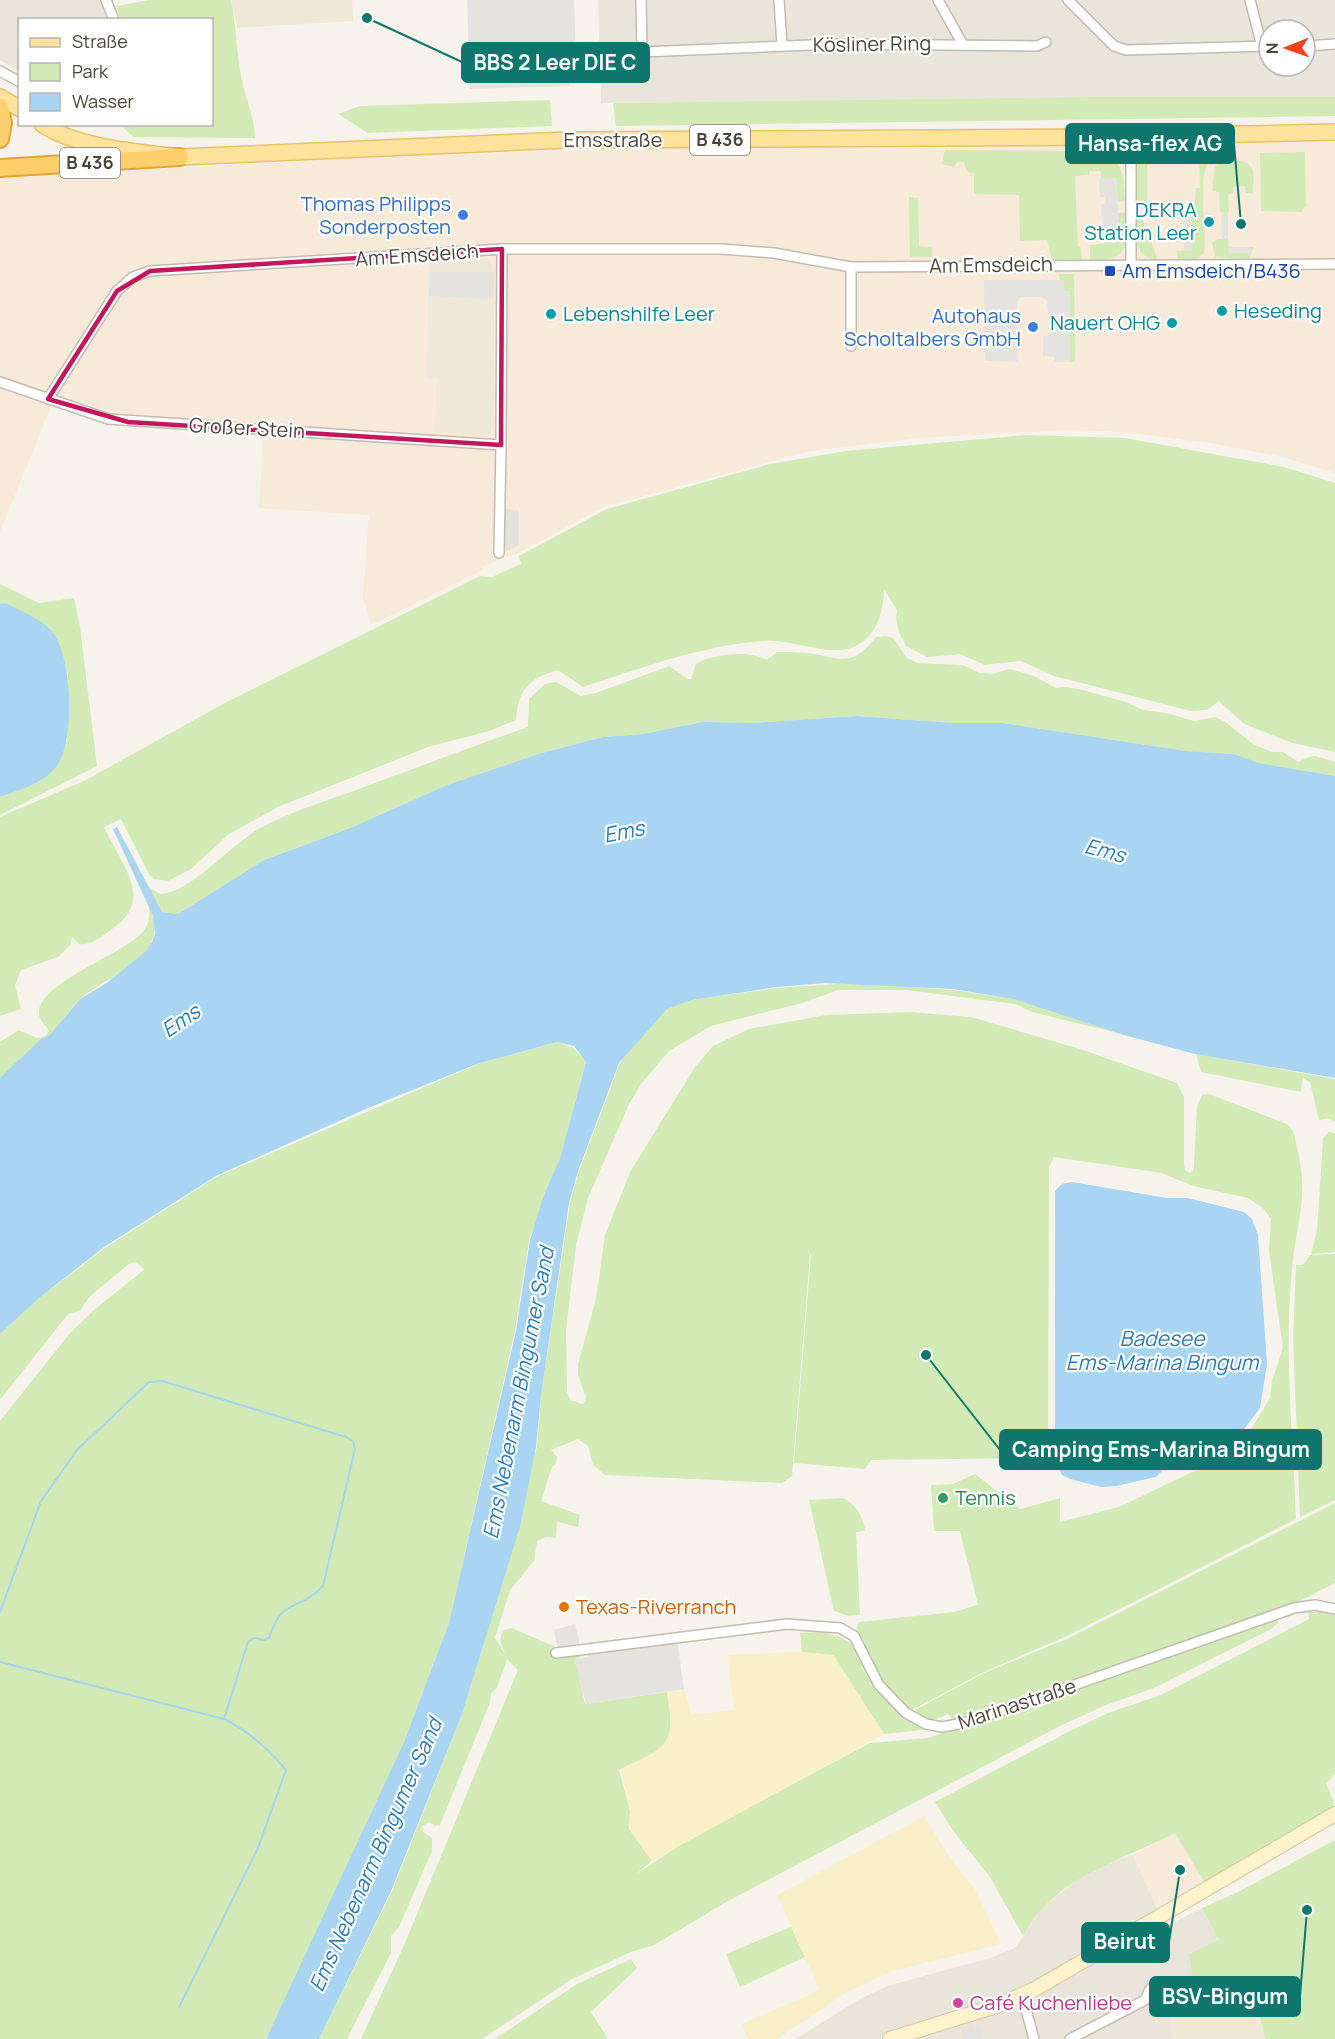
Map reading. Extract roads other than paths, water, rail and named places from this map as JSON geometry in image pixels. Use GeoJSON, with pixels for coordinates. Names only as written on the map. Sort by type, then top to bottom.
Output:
{"type":"FeatureCollection","features":[{"type":"Feature","properties":{"kind":"highway"},"geometry":{"type":"LineString","coordinates":[[0,107],[3,123],[0,139]]}},
{"type":"Feature","properties":{"kind":"highway","name":"Emsstraße"},"geometry":{"type":"LineString","coordinates":[[0,168],[180,157]]}},
{"type":"Feature","properties":{"kind":"main road"},"geometry":{"type":"LineString","coordinates":[[0,97],[18,108]]}},
{"type":"Feature","properties":{"kind":"main road"},"geometry":{"type":"LineString","coordinates":[[46,126],[71,137],[123,150],[180,157]]}},
{"type":"Feature","properties":{"kind":"main road","name":"Emsstraße"},"geometry":{"type":"LineString","coordinates":[[180,157],[567,140],[1131,136],[1335,132]]}},
{"type":"Feature","properties":{"kind":"main road"},"geometry":{"type":"LineString","coordinates":[[890,2039],[1022,1995],[1335,1814]]}},
{"type":"Feature","properties":{"kind":"street"},"geometry":{"type":"LineString","coordinates":[[106,0],[113,18]]}},
{"type":"Feature","properties":{"kind":"street"},"geometry":{"type":"LineString","coordinates":[[641,0],[642,76]]}},
{"type":"Feature","properties":{"kind":"street"},"geometry":{"type":"LineString","coordinates":[[779,0],[782,45]]}},
{"type":"Feature","properties":{"kind":"street","name":"Kösliner Ring"},"geometry":{"type":"LineString","coordinates":[[938,0],[962,43]]}},
{"type":"Feature","properties":{"kind":"street"},"geometry":{"type":"LineString","coordinates":[[1068,0],[1114,46],[1126,50],[1257,47]]}},
{"type":"Feature","properties":{"kind":"street"},"geometry":{"type":"LineString","coordinates":[[1250,0],[1257,22]]}},
{"type":"Feature","properties":{"kind":"street","name":"Kösliner Ring"},"geometry":{"type":"LineString","coordinates":[[642,52],[782,45],[962,43],[1037,46],[1046,42]]}},
{"type":"Feature","properties":{"kind":"street"},"geometry":{"type":"LineString","coordinates":[[1317,45],[1335,44]]}},
{"type":"Feature","properties":{"kind":"street"},"geometry":{"type":"LineString","coordinates":[[0,71],[18,81]]}},
{"type":"Feature","properties":{"kind":"street"},"geometry":{"type":"LineString","coordinates":[[1131,136],[1131,265]]}},
{"type":"Feature","properties":{"kind":"street"},"geometry":{"type":"LineString","coordinates":[[499,553],[502,249]]}},
{"type":"Feature","properties":{"kind":"street","name":"Am Emsdeich"},"geometry":{"type":"LineString","coordinates":[[48,399],[117,291],[133,278],[150,271],[502,249],[721,249],[774,253],[851,267],[1335,264]]}},
{"type":"Feature","properties":{"kind":"street"},"geometry":{"type":"LineString","coordinates":[[851,267],[851,345]]}},
{"type":"Feature","properties":{"kind":"street","name":"Großer Stein"},"geometry":{"type":"LineString","coordinates":[[0,382],[108,419],[128,422],[501,446]]}},
{"type":"Feature","properties":{"kind":"street","name":"Marinastraße"},"geometry":{"type":"LineString","coordinates":[[556,1653],[787,1624],[840,1628],[854,1636],[879,1685],[896,1706],[916,1719],[942,1727],[969,1722],[1294,1608],[1315,1605],[1335,1609]]}},
{"type":"Feature","properties":{"kind":"street"},"geometry":{"type":"LineString","coordinates":[[1070,2039],[1145,2000],[1149,1989]]}},
{"type":"Feature","properties":{"kind":"street"},"geometry":{"type":"LineString","coordinates":[[1022,1995],[1034,2039]]}},
{"type":"Feature","properties":{"kind":"water"},"geometry":{"type":"Polygon","coordinates":[[[5,603],[44,624],[57,639],[67,675],[69,718],[62,755],[51,773],[37,782],[0,797],[0,604],[5,603]]]}},
{"type":"Feature","properties":{"kind":"water"},"geometry":{"type":"Polygon","coordinates":[[[857,716],[953,723],[1003,723],[1186,751],[1234,754],[1259,763],[1335,776],[1335,1078],[1195,1054],[1124,1035],[1013,999],[953,989],[825,983],[777,987],[692,1000],[667,1009],[619,1063],[578,1171],[569,1203],[541,1395],[536,1447],[520,1527],[462,1714],[391,1891],[319,2039],[266,2039],[404,1742],[449,1623],[516,1331],[530,1240],[543,1198],[560,1158],[586,1062],[574,1046],[557,1042],[477,1064],[368,1108],[216,1176],[104,1247],[38,1299],[0,1334],[0,1078],[41,1039],[50,1035],[79,1000],[108,982],[145,952],[152,942],[155,934],[153,916],[113,829],[117,827],[162,912],[178,914],[264,860],[348,829],[447,785],[538,754],[603,737],[643,734],[703,722],[751,723],[857,716]]]}},
{"type":"Feature","properties":{"kind":"water","name":"Badesee Ems-Marina Bingum"},"geometry":{"type":"Polygon","coordinates":[[[1072,1182],[1167,1198],[1188,1198],[1244,1212],[1252,1219],[1258,1235],[1267,1364],[1260,1408],[1238,1437],[1197,1454],[1183,1455],[1173,1460],[1156,1477],[1116,1486],[1101,1487],[1070,1479],[1062,1475],[1055,1460],[1055,1191],[1062,1184],[1072,1182]]]}},
{"type":"Feature","properties":{"kind":"waterway"},"geometry":{"type":"LineString","coordinates":[[0,1612],[41,1501],[77,1450],[149,1382],[162,1381],[346,1437],[353,1441],[355,1449],[323,1586],[306,1600],[285,1610],[279,1616],[269,1638],[264,1640],[254,1638],[248,1642],[224,1719]]}},
{"type":"Feature","properties":{"kind":"waterway"},"geometry":{"type":"LineString","coordinates":[[0,1662],[224,1719],[257,1741],[286,1770],[258,1848],[179,2007]]}},
{"type":"Feature","properties":{"kind":"place","name":"BBS 2 Leer DIE C"},"geometry":{"type":"Point","coordinates":[367,18]}},
{"type":"Feature","properties":{"kind":"place","name":"Thomas Philipps Sonderposten"},"geometry":{"type":"Point","coordinates":[463,215]}},
{"type":"Feature","properties":{"kind":"place","name":"DEKRA Station Leer"},"geometry":{"type":"Point","coordinates":[1209,222]}},
{"type":"Feature","properties":{"kind":"place","name":"Hansa-flex AG"},"geometry":{"type":"Point","coordinates":[1241,224]}},
{"type":"Feature","properties":{"kind":"place","name":"Am Emsdeich/B436"},"geometry":{"type":"Point","coordinates":[1110,271]}},
{"type":"Feature","properties":{"kind":"place","name":"Heseding"},"geometry":{"type":"Point","coordinates":[1222,311]}},
{"type":"Feature","properties":{"kind":"place","name":"Lebenshilfe Leer"},"geometry":{"type":"Point","coordinates":[551,314]}},
{"type":"Feature","properties":{"kind":"place","name":"Nauert OHG"},"geometry":{"type":"Point","coordinates":[1172,323]}},
{"type":"Feature","properties":{"kind":"place","name":"Autohaus Scholtalbers GmbH"},"geometry":{"type":"Point","coordinates":[1033,327]}},
{"type":"Feature","properties":{"kind":"place","name":"Camping Ems-Marina Bingum"},"geometry":{"type":"Point","coordinates":[926,1355]}},
{"type":"Feature","properties":{"kind":"place","name":"Tennis"},"geometry":{"type":"Point","coordinates":[943,1498]}},
{"type":"Feature","properties":{"kind":"place","name":"Texas-Riverranch"},"geometry":{"type":"Point","coordinates":[564,1607]}},
{"type":"Feature","properties":{"kind":"place","name":"Beirut"},"geometry":{"type":"Point","coordinates":[1180,1870]}},
{"type":"Feature","properties":{"kind":"place","name":"BSV-Bingum"},"geometry":{"type":"Point","coordinates":[1307,1910]}},
{"type":"Feature","properties":{"kind":"place","name":"Café Kuchenliebe"},"geometry":{"type":"Point","coordinates":[958,2003]}},
{"type":"Feature","properties":{"kind":"water label","name":"Ems"},"geometry":{"type":"Point","coordinates":[624,832]}},
{"type":"Feature","properties":{"kind":"water label","name":"Ems"},"geometry":{"type":"Point","coordinates":[1105,851]}},
{"type":"Feature","properties":{"kind":"water label","name":"Ems"},"geometry":{"type":"Point","coordinates":[181,1021]}},
{"type":"Feature","properties":{"kind":"water label","name":"Ems Nebenarm Bingumer Sand"},"geometry":{"type":"Point","coordinates":[519,1393]}},
{"type":"Feature","properties":{"kind":"water label","name":"Ems Nebenarm Bingumer Sand"},"geometry":{"type":"Point","coordinates":[376,1855]}}]}
